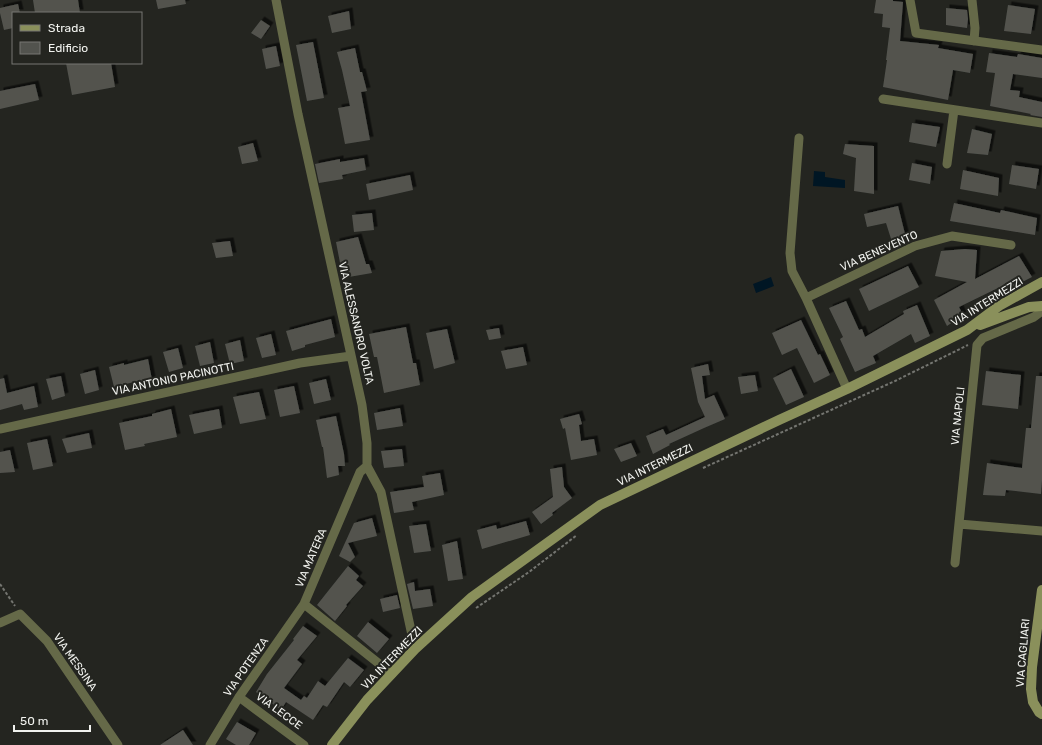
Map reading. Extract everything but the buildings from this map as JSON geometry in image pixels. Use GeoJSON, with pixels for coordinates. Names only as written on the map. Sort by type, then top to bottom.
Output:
{"type":"FeatureCollection","features":[{"type":"Feature","properties":{"kind":"street","name":"VIA ALESSANDRO VOLTA"},"geometry":{"type":"LineString","coordinates":[[276,0],[298,114],[362,404],[367,443],[367,466],[381,492],[415,649]]}},
{"type":"Feature","properties":{"kind":"street"},"geometry":{"type":"LineString","coordinates":[[910,0],[916,33],[1042,50],[1042,46]]}},
{"type":"Feature","properties":{"kind":"street"},"geometry":{"type":"LineString","coordinates":[[972,0],[975,28],[974,41]]}},
{"type":"Feature","properties":{"kind":"street"},"geometry":{"type":"LineString","coordinates":[[883,100],[1042,123]]}},
{"type":"Feature","properties":{"kind":"street"},"geometry":{"type":"LineString","coordinates":[[947,164],[954,110]]}},
{"type":"Feature","properties":{"kind":"street"},"geometry":{"type":"LineString","coordinates":[[799,138],[790,253],[792,271],[806,298],[846,389]]}},
{"type":"Feature","properties":{"kind":"street","name":"VIA BENEVENTO"},"geometry":{"type":"LineString","coordinates":[[806,298],[916,246],[952,236],[1011,245]]}},
{"type":"Feature","properties":{"kind":"street","name":"VIA INTERMEZZI"},"geometry":{"type":"LineString","coordinates":[[332,745],[368,700],[415,649],[472,597],[600,505],[967,330],[999,306],[1042,282]]}},
{"type":"Feature","properties":{"kind":"street"},"geometry":{"type":"LineString","coordinates":[[967,330],[1028,307],[1042,306]]}},
{"type":"Feature","properties":{"kind":"street"},"geometry":{"type":"LineString","coordinates":[[983,338],[1034,317],[1042,311]]}},
{"type":"Feature","properties":{"kind":"street","name":"VIA NAPOLI"},"geometry":{"type":"LineString","coordinates":[[955,563],[977,345],[983,338]]}},
{"type":"Feature","properties":{"kind":"street","name":"VIA ANTONIO PACINOTTI"},"geometry":{"type":"LineString","coordinates":[[0,429],[300,363],[351,356]]}},
{"type":"Feature","properties":{"kind":"street","name":"VIA MATERA"},"geometry":{"type":"LineString","coordinates":[[367,466],[360,472],[304,604],[392,674]]}},
{"type":"Feature","properties":{"kind":"street"},"geometry":{"type":"LineString","coordinates":[[959,524],[1042,531]]}},
{"type":"Feature","properties":{"kind":"street","name":"VIA CAGLIARI"},"geometry":{"type":"LineString","coordinates":[[1042,590],[1032,667],[1031,689],[1033,702],[1042,714]]}},
{"type":"Feature","properties":{"kind":"street","name":"VIA POTENZA"},"geometry":{"type":"LineString","coordinates":[[210,745],[239,697],[304,604]]}},
{"type":"Feature","properties":{"kind":"street"},"geometry":{"type":"LineString","coordinates":[[0,623],[20,614]]}},
{"type":"Feature","properties":{"kind":"street","name":"VIA MESSINA"},"geometry":{"type":"LineString","coordinates":[[20,614],[47,641],[118,745]]}},
{"type":"Feature","properties":{"kind":"street","name":"VIA LECCE"},"geometry":{"type":"LineString","coordinates":[[239,697],[304,745]]}},
{"type":"Feature","properties":{"kind":"path"},"geometry":{"type":"LineString","coordinates":[[702,469],[895,381],[983,338]]}},
{"type":"Feature","properties":{"kind":"path"},"geometry":{"type":"LineString","coordinates":[[476,608],[529,572],[577,535]]}},
{"type":"Feature","properties":{"kind":"path"},"geometry":{"type":"LineString","coordinates":[[0,584],[20,614]]}},
{"type":"Feature","properties":{"kind":"water"},"geometry":{"type":"Polygon","coordinates":[[[814,171],[825,172],[825,177],[845,180],[845,188],[813,186],[814,171]]]}},
{"type":"Feature","properties":{"kind":"water"},"geometry":{"type":"Polygon","coordinates":[[[771,277],[774,286],[756,293],[753,284],[771,277]]]}}]}
